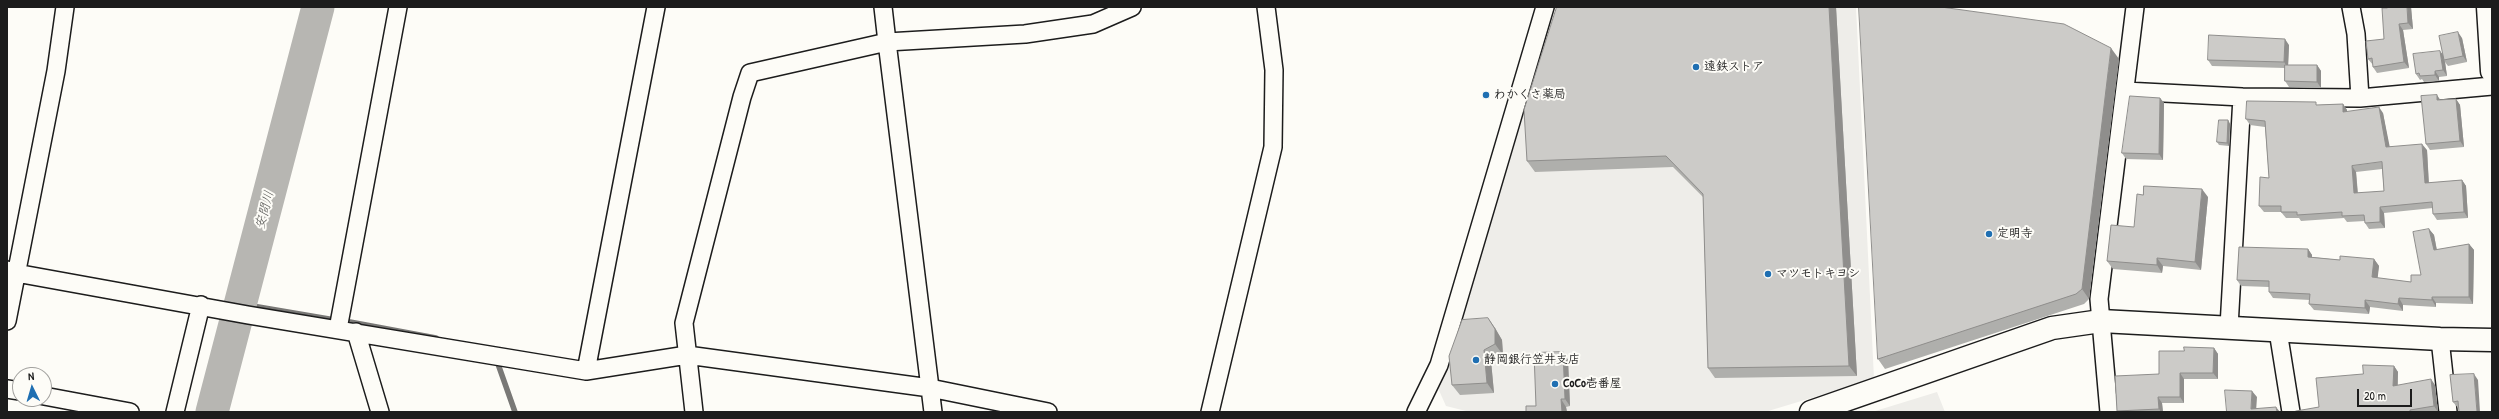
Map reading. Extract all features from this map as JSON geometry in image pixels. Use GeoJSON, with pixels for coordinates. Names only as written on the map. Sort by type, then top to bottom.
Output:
{"type":"FeatureCollection","features":[{"type":"Feature","properties":{"kind":"street"},"geometry":{"type":"LineString","coordinates":[[7,321],[12,272],[56,71],[65,7]]}},
{"type":"Feature","properties":{"kind":"street"},"geometry":{"type":"LineString","coordinates":[[338,329],[398,7]]}},
{"type":"Feature","properties":{"kind":"street"},"geometry":{"type":"LineString","coordinates":[[586,370],[656,7]]}},
{"type":"Feature","properties":{"kind":"street"},"geometry":{"type":"LineString","coordinates":[[883,7],[933,412]]}},
{"type":"Feature","properties":{"kind":"street"},"geometry":{"type":"LineString","coordinates":[[694,412],[684,324],[740,105],[750,73],[887,42],[1025,34],[1093,24],[1132,7]]}},
{"type":"Feature","properties":{"kind":"street"},"geometry":{"type":"LineString","coordinates":[[1210,412],[1273,147],[1274,70],[1266,7]]}},
{"type":"Feature","properties":{"kind":"street"},"geometry":{"type":"LineString","coordinates":[[1416,412],[1439,365],[1545,7]]}},
{"type":"Feature","properties":{"kind":"street"},"geometry":{"type":"LineString","coordinates":[[2109,412],[2100,299],[2135,7]]}},
{"type":"Feature","properties":{"kind":"street"},"geometry":{"type":"LineString","coordinates":[[2351,7],[2356,34],[2360,98]]}},
{"type":"Feature","properties":{"kind":"street"},"geometry":{"type":"LineString","coordinates":[[2488,7],[2492,71]]}},
{"type":"Feature","properties":{"kind":"street"},"geometry":{"type":"LineString","coordinates":[[2125,91],[2242,97],[2360,98],[2492,86]]}},
{"type":"Feature","properties":{"kind":"street"},"geometry":{"type":"LineString","coordinates":[[2229,327],[2242,97]]}},
{"type":"Feature","properties":{"kind":"street"},"geometry":{"type":"LineString","coordinates":[[12,272],[201,305],[248,315],[586,370],[687,355],[930,388],[1048,412]]}},
{"type":"Feature","properties":{"kind":"street"},"geometry":{"type":"LineString","coordinates":[[175,412],[201,305]]}},
{"type":"Feature","properties":{"kind":"street"},"geometry":{"type":"LineString","coordinates":[[1811,412],[2052,328],[2101,320],[2278,331],[2492,340]]}},
{"type":"Feature","properties":{"kind":"street"},"geometry":{"type":"LineString","coordinates":[[2278,331],[2291,412]]}},
{"type":"Feature","properties":{"kind":"street"},"geometry":{"type":"LineString","coordinates":[[356,332],[380,412]]}},
{"type":"Feature","properties":{"kind":"street"},"geometry":{"type":"LineString","coordinates":[[2440,339],[2448,412]]}},
{"type":"Feature","properties":{"kind":"street"},"geometry":{"type":"LineString","coordinates":[[52,397],[130,412]]}},
{"type":"Feature","properties":{"kind":"shaded area"},"geometry":{"type":"Polygon","coordinates":[[[1554,7],[1856,7],[1874,379],[1765,412],[1470,412],[1446,406],[1438,388],[1554,7]]]}},
{"type":"Feature","properties":{"kind":"shaded area"},"geometry":{"type":"Polygon","coordinates":[[[1937,392],[1945,412],[1872,412],[1937,392]]]}},
{"type":"Feature","properties":{"kind":"building"},"geometry":{"type":"Polygon","coordinates":[[[1557,7],[1829,7],[1849,366],[1708,368],[1703,194],[1666,156],[1527,161],[1524,110],[1557,7]]]}},
{"type":"Feature","properties":{"kind":"building","name":"定明寺"},"geometry":{"type":"Polygon","coordinates":[[[1859,7],[1941,7],[2064,24],[2111,48],[2082,289],[2076,294],[1878,359],[1859,7]]]}},
{"type":"Feature","properties":{"kind":"building"},"geometry":{"type":"Polygon","coordinates":[[[2407,7],[2408,23],[2399,24],[2404,62],[2373,67],[2372,58],[2368,59],[2366,41],[2384,39],[2382,8],[2407,7]]]}},
{"type":"Feature","properties":{"kind":"building"},"geometry":{"type":"Polygon","coordinates":[[[2458,32],[2463,56],[2444,60],[2439,36],[2458,32]]]}},
{"type":"Feature","properties":{"kind":"building"},"geometry":{"type":"Polygon","coordinates":[[[2209,35],[2285,39],[2284,62],[2208,60],[2209,35]]]}},
{"type":"Feature","properties":{"kind":"building"},"geometry":{"type":"Polygon","coordinates":[[[2440,51],[2443,70],[2435,71],[2435,75],[2420,76],[2419,73],[2416,74],[2413,54],[2440,51]]]}},
{"type":"Feature","properties":{"kind":"building"},"geometry":{"type":"Polygon","coordinates":[[[2285,65],[2317,65],[2317,82],[2285,81],[2285,65]]]}},
{"type":"Feature","properties":{"kind":"building"},"geometry":{"type":"Polygon","coordinates":[[[2437,95],[2437,100],[2456,99],[2460,141],[2426,144],[2421,96],[2437,95]]]}},
{"type":"Feature","properties":{"kind":"building"},"geometry":{"type":"Polygon","coordinates":[[[2130,96],[2160,98],[2159,154],[2122,153],[2130,96]]]}},
{"type":"Feature","properties":{"kind":"building"},"geometry":{"type":"Polygon","coordinates":[[[2247,101],[2316,102],[2316,105],[2343,104],[2343,112],[2379,107],[2386,147],[2422,144],[2425,183],[2462,180],[2464,212],[2433,214],[2432,202],[2380,207],[2380,222],[2365,223],[2364,215],[2342,216],[2342,212],[2297,215],[2297,212],[2281,212],[2281,206],[2259,206],[2260,177],[2269,178],[2265,121],[2246,119],[2247,101]],[[2382,162],[2352,166],[2354,193],[2384,191],[2382,162]]]}},
{"type":"Feature","properties":{"kind":"building"},"geometry":{"type":"Polygon","coordinates":[[[2219,120],[2228,120],[2227,143],[2217,142],[2219,120]]]}},
{"type":"Feature","properties":{"kind":"building"},"geometry":{"type":"Polygon","coordinates":[[[2144,186],[2202,189],[2195,262],[2157,258],[2157,265],[2107,261],[2111,225],[2134,227],[2137,194],[2143,195],[2144,186]]]}},
{"type":"Feature","properties":{"kind":"building"},"geometry":{"type":"Polygon","coordinates":[[[2429,229],[2434,250],[2469,244],[2469,297],[2432,297],[2432,300],[2399,298],[2398,304],[2365,300],[2365,308],[2309,304],[2310,294],[2269,292],[2269,281],[2237,280],[2239,247],[2308,249],[2308,257],[2340,260],[2340,256],[2374,259],[2372,277],[2411,282],[2411,275],[2421,275],[2413,232],[2429,229]]]}},
{"type":"Feature","properties":{"kind":"building","name":"静岡銀行笠井支店"},"geometry":{"type":"Polygon","coordinates":[[[1488,318],[1495,329],[1495,344],[1484,350],[1487,383],[1452,385],[1449,356],[1462,320],[1488,318]]]}},
{"type":"Feature","properties":{"kind":"building"},"geometry":{"type":"Polygon","coordinates":[[[2184,347],[2214,348],[2213,373],[2180,373],[2180,397],[2158,397],[2159,409],[2117,411],[2115,376],[2159,374],[2159,351],[2184,351],[2184,347]]]}},
{"type":"Feature","properties":{"kind":"building","name":"CoCo壱番屋"},"geometry":{"type":"Polygon","coordinates":[[[1563,352],[1565,399],[1561,399],[1562,412],[1526,412],[1526,406],[1536,406],[1534,353],[1563,352]]]}},
{"type":"Feature","properties":{"kind":"building"},"geometry":{"type":"Polygon","coordinates":[[[2363,365],[2394,366],[2393,386],[2431,379],[2434,406],[2410,410],[2410,412],[2294,412],[2319,407],[2316,378],[2363,374],[2363,365]]]}},
{"type":"Feature","properties":{"kind":"building"},"geometry":{"type":"Polygon","coordinates":[[[2474,374],[2477,412],[2459,412],[2458,401],[2453,402],[2450,375],[2474,374]]]}},
{"type":"Feature","properties":{"kind":"building"},"geometry":{"type":"Polygon","coordinates":[[[2225,390],[2252,391],[2251,409],[2276,407],[2277,412],[2227,412],[2225,390]]]}},
{"type":"Feature","properties":{"kind":"waterway","name":"安間川"},"geometry":{"type":"LineString","coordinates":[[212,412],[318,7]]}},
{"type":"Feature","properties":{"kind":"waterway"},"geometry":{"type":"LineString","coordinates":[[241,304],[335,320]]}},
{"type":"Feature","properties":{"kind":"waterway"},"geometry":{"type":"LineString","coordinates":[[350,322],[436,338]]}},
{"type":"Feature","properties":{"kind":"waterway"},"geometry":{"type":"LineString","coordinates":[[498,364],[515,412]]}},
{"type":"Feature","properties":{"kind":"place","name":"遠鉄ストア"},"geometry":{"type":"Point","coordinates":[1696,67]}},
{"type":"Feature","properties":{"kind":"place","name":"わかくさ薬局"},"geometry":{"type":"Point","coordinates":[1486,95]}},
{"type":"Feature","properties":{"kind":"place","name":"定明寺"},"geometry":{"type":"Point","coordinates":[1989,234]}},
{"type":"Feature","properties":{"kind":"place","name":"マツモトキヨシ"},"geometry":{"type":"Point","coordinates":[1768,274]}},
{"type":"Feature","properties":{"kind":"place","name":"静岡銀行笠井支店"},"geometry":{"type":"Point","coordinates":[1476,360]}},
{"type":"Feature","properties":{"kind":"place","name":"CoCo壱番屋"},"geometry":{"type":"Point","coordinates":[1555,384]}}]}
